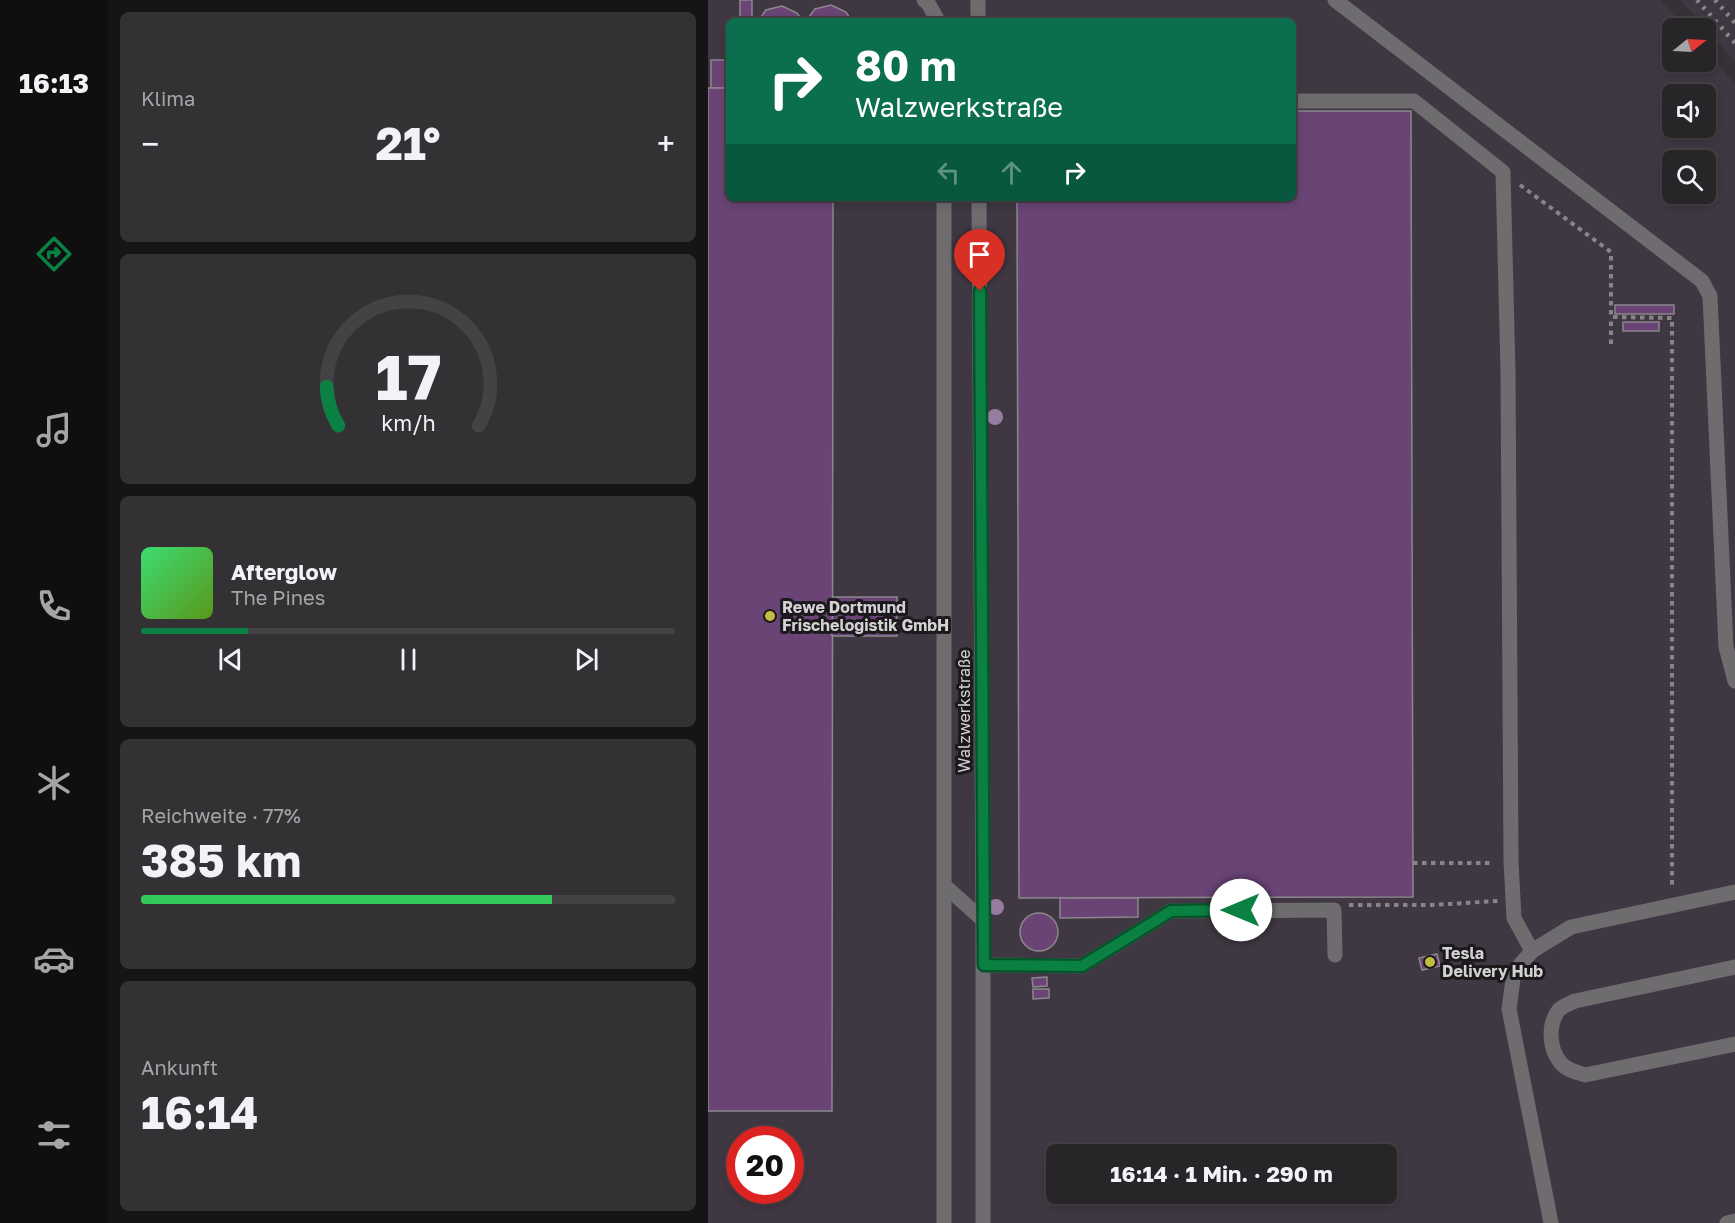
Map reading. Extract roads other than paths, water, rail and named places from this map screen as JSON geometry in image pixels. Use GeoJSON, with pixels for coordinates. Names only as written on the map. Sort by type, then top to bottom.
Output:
{"type":"FeatureCollection","features":[{"type":"Feature","properties":{"kind":"street"},"geometry":{"type":"LineString","coordinates":[[924,0],[936,18]]}},
{"type":"Feature","properties":{"kind":"street"},"geometry":{"type":"LineString","coordinates":[[978,0],[978,18]]}},
{"type":"Feature","properties":{"kind":"street"},"geometry":{"type":"LineString","coordinates":[[1335,0],[1702,281],[1706,287],[1710,296],[1726,647],[1735,681]]}},
{"type":"Feature","properties":{"kind":"street"},"geometry":{"type":"LineString","coordinates":[[1296,101],[1414,101],[1503,172],[1508,370],[1511,861],[1514,918],[1532,951]]}},
{"type":"Feature","properties":{"kind":"street"},"geometry":{"type":"LineString","coordinates":[[944,201],[944,1223]]}},
{"type":"Feature","properties":{"kind":"street","name":"Walzwerkstraße"},"geometry":{"type":"LineString","coordinates":[[979,201],[984,965],[983,1223]]}},
{"type":"Feature","properties":{"kind":"street"},"geometry":{"type":"LineString","coordinates":[[945,886],[983,920]]}},
{"type":"Feature","properties":{"kind":"street"},"geometry":{"type":"LineString","coordinates":[[1551,1223],[1509,1009],[1514,972],[1532,951],[1571,927],[1735,892]]}},
{"type":"Feature","properties":{"kind":"street"},"geometry":{"type":"LineString","coordinates":[[984,965],[1082,966],[1171,911],[1334,910],[1335,955]]}},
{"type":"Feature","properties":{"kind":"street"},"geometry":{"type":"LineString","coordinates":[[1735,967],[1575,1001],[1560,1009],[1551,1025],[1552,1043],[1559,1061],[1570,1070],[1585,1075],[1735,1044]]}},
{"type":"Feature","properties":{"kind":"street"},"geometry":{"type":"LineString","coordinates":[[1727,1223],[1735,1221]]}},
{"type":"Feature","properties":{"kind":"railway"},"geometry":{"type":"LineString","coordinates":[[1697,0],[1735,43]]}},
{"type":"Feature","properties":{"kind":"railway"},"geometry":{"type":"LineString","coordinates":[[1715,0],[1735,23]]}},
{"type":"Feature","properties":{"kind":"place","name":"Rewe Dortmund Frischelogistik GmbH"},"geometry":{"type":"Point","coordinates":[770,616]}},
{"type":"Feature","properties":{"kind":"place","name":"Tesla Delivery Hub"},"geometry":{"type":"Point","coordinates":[1430,962]}}]}
